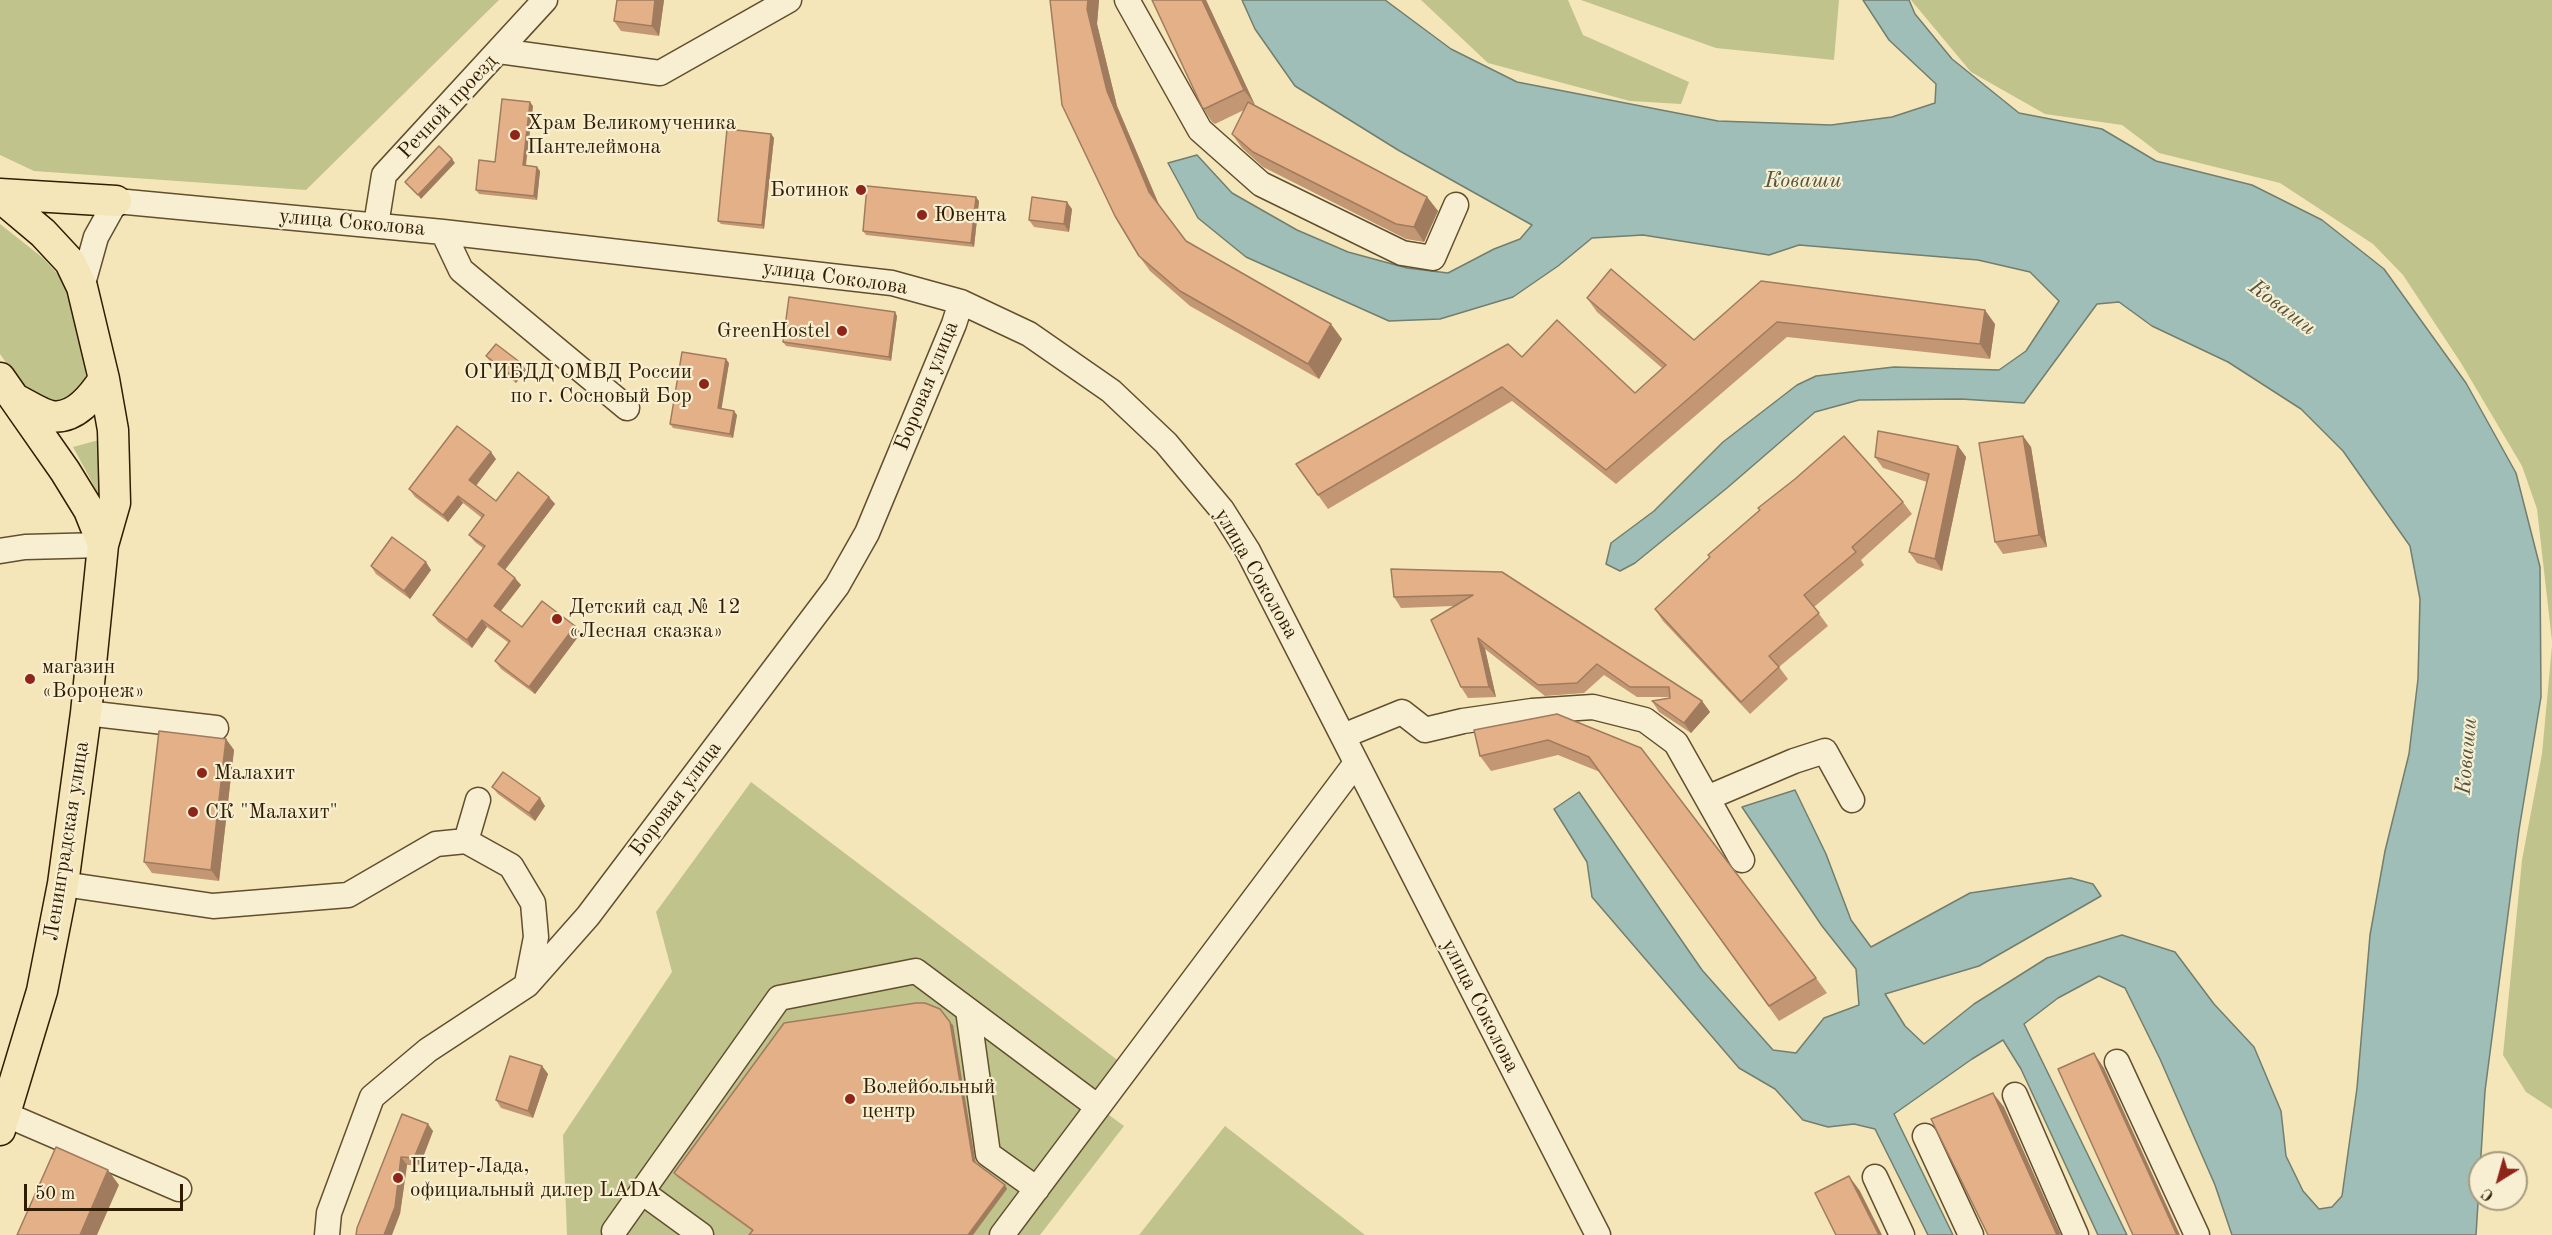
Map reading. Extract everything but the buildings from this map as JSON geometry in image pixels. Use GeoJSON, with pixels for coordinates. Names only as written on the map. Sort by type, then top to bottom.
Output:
{"type":"FeatureCollection","features":[{"type":"Feature","properties":{"kind":"main road"},"geometry":{"type":"LineString","coordinates":[[0,195],[116,201]]}},
{"type":"Feature","properties":{"kind":"main road","name":"Ленинградская улица"},"geometry":{"type":"LineString","coordinates":[[0,195],[43,233],[70,262],[82,287],[104,379],[113,429],[115,503],[103,545],[86,713],[63,884],[42,991],[3,1122]]}},
{"type":"Feature","properties":{"kind":"main road"},"geometry":{"type":"LineString","coordinates":[[8,388],[52,416],[72,412],[90,400],[104,379]]}},
{"type":"Feature","properties":{"kind":"main road","name":"Ленинградская улица"},"geometry":{"type":"LineString","coordinates":[[8,388],[89,510],[103,545]]}},
{"type":"Feature","properties":{"kind":"street","name":"Речной проезд"},"geometry":{"type":"LineString","coordinates":[[376,225],[384,175],[545,0]]}},
{"type":"Feature","properties":{"kind":"street"},"geometry":{"type":"LineString","coordinates":[[499,51],[660,73],[789,0]]}},
{"type":"Feature","properties":{"kind":"street"},"geometry":{"type":"LineString","coordinates":[[1128,0],[1200,130],[1262,184],[1402,253],[1432,258],[1456,205]]}},
{"type":"Feature","properties":{"kind":"street"},"geometry":{"type":"LineString","coordinates":[[82,287],[96,237],[116,201]]}},
{"type":"Feature","properties":{"kind":"street","name":"улица Соколова"},"geometry":{"type":"LineString","coordinates":[[116,201],[376,225],[892,282],[961,302],[1029,334],[1111,391],[1166,443],[1222,510],[1248,552],[1598,1235]]}},
{"type":"Feature","properties":{"kind":"street"},"geometry":{"type":"LineString","coordinates":[[443,232],[461,270],[627,408]]}},
{"type":"Feature","properties":{"kind":"street","name":"Боровая улица"},"geometry":{"type":"LineString","coordinates":[[327,1235],[329,1213],[372,1098],[428,1050],[527,985],[588,915],[837,585],[867,533],[950,335],[961,302]]}},
{"type":"Feature","properties":{"kind":"street"},"geometry":{"type":"LineString","coordinates":[[0,551],[25,547],[103,545]]}},
{"type":"Feature","properties":{"kind":"street"},"geometry":{"type":"LineString","coordinates":[[1343,736],[1402,712],[1425,730],[1463,721],[1532,711],[1593,707],[1645,720],[1676,743],[1742,860]]}},
{"type":"Feature","properties":{"kind":"street"},"geometry":{"type":"LineString","coordinates":[[86,713],[216,728]]}},
{"type":"Feature","properties":{"kind":"street"},"geometry":{"type":"LineString","coordinates":[[1707,798],[1794,761],[1825,751],[1852,800]]}},
{"type":"Feature","properties":{"kind":"street"},"geometry":{"type":"LineString","coordinates":[[1002,1235],[1356,763]]}},
{"type":"Feature","properties":{"kind":"street"},"geometry":{"type":"LineString","coordinates":[[465,841],[478,800]]}},
{"type":"Feature","properties":{"kind":"street"},"geometry":{"type":"LineString","coordinates":[[63,884],[213,906],[348,895],[436,844],[465,841],[511,866],[533,903],[536,937],[527,985]]}},
{"type":"Feature","properties":{"kind":"street"},"geometry":{"type":"LineString","coordinates":[[614,1231],[779,998],[916,970],[1098,1107]]}},
{"type":"Feature","properties":{"kind":"street"},"geometry":{"type":"LineString","coordinates":[[968,1010],[988,1154],[1036,1189]]}},
{"type":"Feature","properties":{"kind":"street"},"geometry":{"type":"LineString","coordinates":[[2117,1062],[2197,1235]]}},
{"type":"Feature","properties":{"kind":"street"},"geometry":{"type":"LineString","coordinates":[[2015,1095],[2076,1235]]}},
{"type":"Feature","properties":{"kind":"street"},"geometry":{"type":"LineString","coordinates":[[3,1122],[179,1189]]}},
{"type":"Feature","properties":{"kind":"street"},"geometry":{"type":"LineString","coordinates":[[1925,1136],[1971,1235]]}},
{"type":"Feature","properties":{"kind":"street"},"geometry":{"type":"LineString","coordinates":[[1875,1177],[1902,1235]]}},
{"type":"Feature","properties":{"kind":"street"},"geometry":{"type":"LineString","coordinates":[[642,1192],[701,1235]]}},
{"type":"Feature","properties":{"kind":"green space"},"geometry":{"type":"Polygon","coordinates":[[[0,0],[499,0],[306,190],[34,171],[0,155],[0,0]]]}},
{"type":"Feature","properties":{"kind":"green space"},"geometry":{"type":"Polygon","coordinates":[[[1421,0],[1568,0],[1583,35],[1689,82],[1681,104],[1630,101],[1488,63],[1421,0]]]}},
{"type":"Feature","properties":{"kind":"green space"},"geometry":{"type":"Polygon","coordinates":[[[1581,0],[1839,0],[1834,60],[1716,48],[1581,0]]]}},
{"type":"Feature","properties":{"kind":"green space"},"geometry":{"type":"Polygon","coordinates":[[[1911,0],[2552,0],[2552,641],[2537,509],[2522,466],[2461,363],[2403,275],[2373,244],[2280,183],[2159,153],[2122,125],[2045,114],[1971,72],[1911,0]]]}},
{"type":"Feature","properties":{"kind":"green space"},"geometry":{"type":"Polygon","coordinates":[[[0,224],[43,258],[63,280],[74,306],[86,375],[84,388],[74,396],[60,401],[45,398],[33,392],[19,381],[0,354],[0,224]]]}},
{"type":"Feature","properties":{"kind":"green space"},"geometry":{"type":"Polygon","coordinates":[[[99,440],[100,497],[73,447],[99,440]]]}},
{"type":"Feature","properties":{"kind":"green space"},"geometry":{"type":"Polygon","coordinates":[[[2552,646],[2552,1109],[2526,1092],[2503,1055],[2522,860],[2542,754],[2552,646]]]}},
{"type":"Feature","properties":{"kind":"green space"},"geometry":{"type":"Polygon","coordinates":[[[751,782],[1128,1068],[1098,1107],[1124,1126],[1040,1235],[567,1235],[563,1135],[672,972],[656,912],[751,782]]]}},
{"type":"Feature","properties":{"kind":"green space"},"geometry":{"type":"Polygon","coordinates":[[[1225,1126],[1365,1235],[1139,1235],[1225,1126]]]}},
{"type":"Feature","properties":{"kind":"water","name":"Коваши"},"geometry":{"type":"Polygon","coordinates":[[[1242,0],[1385,0],[1451,49],[1517,82],[1718,121],[1831,125],[1892,117],[1935,103],[1936,84],[1889,40],[1863,0],[1909,0],[1915,14],[1952,59],[2019,113],[2102,129],[2156,161],[2252,185],[2322,220],[2384,269],[2466,383],[2516,473],[2540,567],[2541,697],[2519,830],[2485,1091],[2481,1151],[2468,1151],[2468,1211],[2478,1211],[2476,1235],[2232,1235],[2215,1185],[2160,1059],[2125,988],[2099,976],[2058,998],[2024,1024],[2127,1235],[2098,1235],[2021,1069],[2003,1040],[1894,1114],[1953,1235],[1928,1235],[1875,1129],[1854,1124],[1828,1127],[1803,1120],[1775,1089],[1739,1068],[1592,897],[1587,862],[1554,809],[1579,792],[1702,970],[1773,1050],[1796,1053],[1824,1018],[1859,1005],[1856,969],[1822,926],[1742,807],[1795,790],[1826,854],[1851,920],[1871,947],[1970,893],[2071,878],[2093,884],[2101,896],[1979,966],[1885,994],[1905,1026],[1924,1044],[1974,1004],[2047,958],[2122,935],[2175,952],[2214,1004],[2254,1047],[2281,1111],[2286,1156],[2303,1191],[2319,1209],[2332,1207],[2342,1196],[2357,1088],[2370,935],[2385,851],[2409,754],[2418,679],[2420,599],[2410,546],[2343,451],[2301,409],[2228,362],[2152,326],[2119,302],[2097,304],[2024,403],[1961,399],[1859,400],[1815,412],[1727,488],[1635,563],[1620,571],[1606,564],[1611,543],[1654,511],[1723,442],[1797,385],[1816,376],[1894,367],[1999,370],[2026,351],[2059,301],[2030,272],[1978,260],[1799,245],[1769,255],[1643,235],[1592,238],[1558,266],[1513,297],[1440,319],[1389,321],[1246,257],[1198,218],[1168,163],[1197,155],[1232,193],[1297,230],[1348,252],[1407,268],[1448,273],[1494,249],[1520,239],[1532,225],[1398,150],[1295,86],[1255,29],[1242,0]]]}},
{"type":"Feature","properties":{"kind":"place","name":"Храм Великомученика Пантелеймона"},"geometry":{"type":"Point","coordinates":[515,135]}},
{"type":"Feature","properties":{"kind":"place","name":"Ботинок"},"geometry":{"type":"Point","coordinates":[861,190]}},
{"type":"Feature","properties":{"kind":"place","name":"Ювента"},"geometry":{"type":"Point","coordinates":[922,215]}},
{"type":"Feature","properties":{"kind":"place","name":"GreenHostel"},"geometry":{"type":"Point","coordinates":[842,331]}},
{"type":"Feature","properties":{"kind":"place","name":"ОГИБДД ОМВД России по г. Сосновый Бор"},"geometry":{"type":"Point","coordinates":[704,384]}},
{"type":"Feature","properties":{"kind":"place","name":"Детский сад № 12 «Лесная сказка»"},"geometry":{"type":"Point","coordinates":[557,619]}},
{"type":"Feature","properties":{"kind":"place","name":"магазин «Воронеж»"},"geometry":{"type":"Point","coordinates":[30,679]}},
{"type":"Feature","properties":{"kind":"place","name":"Малахит"},"geometry":{"type":"Point","coordinates":[202,773]}},
{"type":"Feature","properties":{"kind":"place","name":"СК \"Малахит\""},"geometry":{"type":"Point","coordinates":[193,812]}},
{"type":"Feature","properties":{"kind":"place","name":"Волейбольный центр"},"geometry":{"type":"Point","coordinates":[850,1099]}},
{"type":"Feature","properties":{"kind":"place","name":"Питер-Лада, официальный дилер LADA"},"geometry":{"type":"Point","coordinates":[398,1178]}}]}
